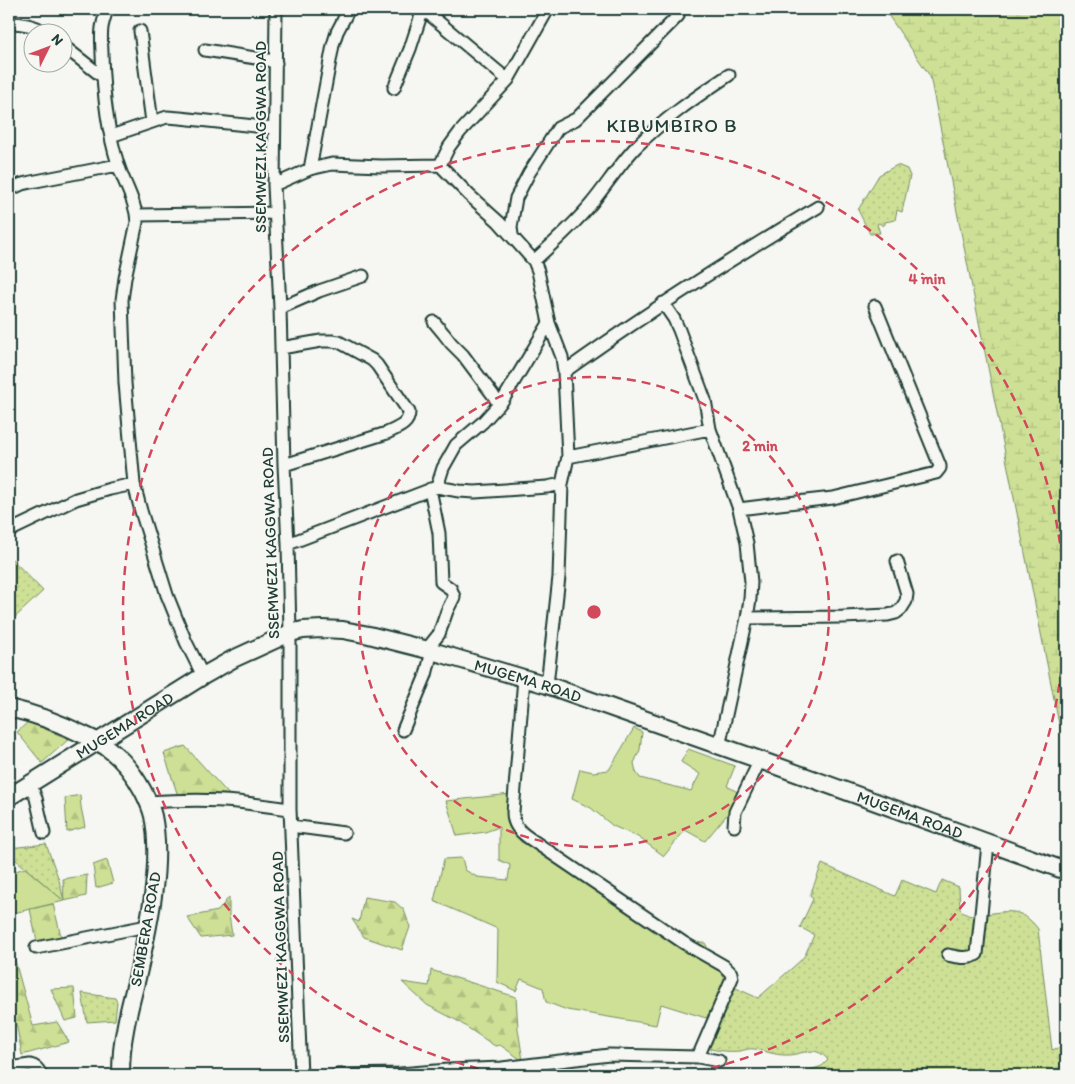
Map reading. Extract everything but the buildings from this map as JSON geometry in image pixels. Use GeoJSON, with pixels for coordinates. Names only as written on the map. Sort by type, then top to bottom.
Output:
{"type":"FeatureCollection","features":[{"type":"Feature","properties":{"kind":"street"},"geometry":{"type":"LineString","coordinates":[[107,9],[102,30],[103,77],[111,136],[118,165],[137,215],[136,231],[122,300],[125,383],[134,484],[167,595],[186,642],[203,676]]}},
{"type":"Feature","properties":{"kind":"street","name":"SSEMWEZI KAGGWA ROAD"},"geometry":{"type":"LineString","coordinates":[[276,9],[274,185],[288,544],[290,809],[301,1075]]}},
{"type":"Feature","properties":{"kind":"street"},"geometry":{"type":"LineString","coordinates":[[310,169],[332,45],[336,32],[349,9]]}},
{"type":"Feature","properties":{"kind":"street"},"geometry":{"type":"LineString","coordinates":[[394,88],[410,49],[423,9],[508,80]]}},
{"type":"Feature","properties":{"kind":"street"},"geometry":{"type":"LineString","coordinates":[[440,165],[449,147],[460,132],[508,80],[548,9]]}},
{"type":"Feature","properties":{"kind":"street"},"geometry":{"type":"LineString","coordinates":[[512,235],[511,227],[516,198],[529,173],[558,128],[576,119],[678,16],[670,9]]}},
{"type":"Feature","properties":{"kind":"street"},"geometry":{"type":"LineString","coordinates":[[9,23],[22,24]]}},
{"type":"Feature","properties":{"kind":"street"},"geometry":{"type":"LineString","coordinates":[[140,31],[152,122]]}},
{"type":"Feature","properties":{"kind":"street"},"geometry":{"type":"LineString","coordinates":[[204,50],[268,60],[276,63]]}},
{"type":"Feature","properties":{"kind":"street"},"geometry":{"type":"LineString","coordinates":[[72,53],[103,77]]}},
{"type":"Feature","properties":{"kind":"street"},"geometry":{"type":"LineString","coordinates":[[534,260],[586,210],[634,150],[656,128],[689,102],[729,75]]}},
{"type":"Feature","properties":{"kind":"street"},"geometry":{"type":"LineString","coordinates":[[111,136],[167,118],[274,128]]}},
{"type":"Feature","properties":{"kind":"street"},"geometry":{"type":"LineString","coordinates":[[274,185],[310,169],[332,164],[381,166],[440,165],[512,235],[534,260],[549,323],[560,350],[564,372],[568,457],[562,484],[559,577],[548,686]]}},
{"type":"Feature","properties":{"kind":"street"},"geometry":{"type":"LineString","coordinates":[[11,185],[118,165]]}},
{"type":"Feature","properties":{"kind":"street"},"geometry":{"type":"LineString","coordinates":[[564,372],[622,330],[818,207]]}},
{"type":"Feature","properties":{"kind":"street"},"geometry":{"type":"LineString","coordinates":[[137,215],[275,213]]}},
{"type":"Feature","properties":{"kind":"street"},"geometry":{"type":"LineString","coordinates":[[280,308],[319,291],[363,276]]}},
{"type":"Feature","properties":{"kind":"street"},"geometry":{"type":"LineString","coordinates":[[663,304],[677,324],[705,400],[710,429],[739,509],[747,543],[751,582],[750,599],[719,747]]}},
{"type":"Feature","properties":{"kind":"street"},"geometry":{"type":"LineString","coordinates":[[739,509],[833,498],[912,480],[938,471],[940,466],[875,306]]}},
{"type":"Feature","properties":{"kind":"street"},"geometry":{"type":"LineString","coordinates":[[434,322],[463,355],[499,405]]}},
{"type":"Feature","properties":{"kind":"street"},"geometry":{"type":"LineString","coordinates":[[403,730],[426,675],[429,650],[439,634],[454,597],[451,589],[441,582],[439,532],[434,488],[456,445],[483,422],[499,405],[549,323]]}},
{"type":"Feature","properties":{"kind":"street"},"geometry":{"type":"LineString","coordinates":[[281,348],[321,341],[339,342],[372,360],[381,370],[409,412],[407,422],[386,433],[284,465]]}},
{"type":"Feature","properties":{"kind":"street"},"geometry":{"type":"LineString","coordinates":[[568,457],[710,429]]}},
{"type":"Feature","properties":{"kind":"street"},"geometry":{"type":"LineString","coordinates":[[9,531],[76,499],[134,484]]}},
{"type":"Feature","properties":{"kind":"street"},"geometry":{"type":"LineString","coordinates":[[288,544],[434,488],[475,492],[540,488],[562,484]]}},
{"type":"Feature","properties":{"kind":"street"},"geometry":{"type":"LineString","coordinates":[[747,618],[852,617],[896,613],[906,601],[906,594],[897,561]]}},
{"type":"Feature","properties":{"kind":"street","name":"MUGEMA ROAD"},"geometry":{"type":"LineString","coordinates":[[9,797],[233,659],[290,632],[322,629],[343,630],[429,650],[524,678],[760,760],[1066,871]]}},
{"type":"Feature","properties":{"kind":"street"},"geometry":{"type":"LineString","coordinates":[[524,678],[513,812],[516,826],[521,833],[676,938],[728,969],[732,978],[698,1057]]}},
{"type":"Feature","properties":{"kind":"street","name":"SEMBERA ROAD"},"geometry":{"type":"LineString","coordinates":[[9,708],[70,728],[110,749],[126,765],[139,784],[153,816],[156,838],[156,872],[152,902],[125,1030],[121,1075]]}},
{"type":"Feature","properties":{"kind":"street"},"geometry":{"type":"LineString","coordinates":[[734,826],[735,812],[760,760]]}},
{"type":"Feature","properties":{"kind":"street"},"geometry":{"type":"LineString","coordinates":[[30,784],[36,798],[44,833]]}},
{"type":"Feature","properties":{"kind":"street"},"geometry":{"type":"LineString","coordinates":[[148,802],[208,800],[290,809]]}},
{"type":"Feature","properties":{"kind":"street"},"geometry":{"type":"LineString","coordinates":[[291,826],[344,833]]}},
{"type":"Feature","properties":{"kind":"street"},"geometry":{"type":"LineString","coordinates":[[948,956],[967,958],[974,957],[977,954],[988,844]]}},
{"type":"Feature","properties":{"kind":"street"},"geometry":{"type":"LineString","coordinates":[[36,948],[147,926]]}},
{"type":"Feature","properties":{"kind":"street"},"geometry":{"type":"LineString","coordinates":[[338,1075],[502,1068],[609,1055],[698,1057],[719,1061]]}},
{"type":"Feature","properties":{"kind":"street"},"geometry":{"type":"LineString","coordinates":[[9,1068],[34,1066],[41,1075]]}},
{"type":"Feature","properties":{"kind":"green space"},"geometry":{"type":"Polygon","coordinates":[[[884,9],[1066,9],[1066,724],[1059,724],[930,76],[884,9]]]}},
{"type":"Feature","properties":{"kind":"green space"},"geometry":{"type":"Polygon","coordinates":[[[897,165],[907,169],[910,176],[902,212],[897,210],[895,220],[885,222],[883,226],[879,223],[877,224],[880,233],[870,234],[858,210],[879,175],[897,165]]]}},
{"type":"Feature","properties":{"kind":"green space"},"geometry":{"type":"Polygon","coordinates":[[[9,556],[43,591],[9,623],[9,556]]]}},
{"type":"Feature","properties":{"kind":"green space"},"geometry":{"type":"Polygon","coordinates":[[[28,722],[69,739],[42,763],[17,732],[28,722]]]}},
{"type":"Feature","properties":{"kind":"green space"},"geometry":{"type":"Polygon","coordinates":[[[634,728],[642,732],[640,750],[634,763],[640,778],[691,791],[700,774],[681,762],[688,749],[735,766],[727,786],[741,794],[735,805],[705,841],[685,830],[664,856],[638,837],[613,826],[591,808],[572,799],[580,769],[593,772],[609,770],[634,728]]]}},
{"type":"Feature","properties":{"kind":"green space"},"geometry":{"type":"Polygon","coordinates":[[[185,746],[232,798],[178,796],[164,753],[185,746]]]}},
{"type":"Feature","properties":{"kind":"green space"},"geometry":{"type":"Polygon","coordinates":[[[511,794],[507,822],[521,842],[545,852],[582,882],[614,900],[655,932],[665,931],[685,951],[694,942],[705,943],[727,984],[706,1018],[661,1004],[656,1025],[567,1010],[546,1002],[543,988],[521,979],[516,991],[497,982],[498,929],[434,901],[444,859],[462,858],[465,870],[477,877],[508,880],[510,865],[499,860],[499,827],[485,832],[457,836],[446,801],[511,794]]]}},
{"type":"Feature","properties":{"kind":"green space"},"geometry":{"type":"Polygon","coordinates":[[[80,795],[85,827],[67,832],[65,798],[80,795]]]}},
{"type":"Feature","properties":{"kind":"green space"},"geometry":{"type":"Polygon","coordinates":[[[46,844],[59,880],[64,901],[9,854],[9,848],[46,844]]]}},
{"type":"Feature","properties":{"kind":"green space"},"geometry":{"type":"Polygon","coordinates":[[[107,860],[113,883],[96,888],[93,865],[107,860]]]}},
{"type":"Feature","properties":{"kind":"green space"},"geometry":{"type":"Polygon","coordinates":[[[822,864],[895,896],[902,880],[936,894],[942,880],[959,887],[960,909],[968,915],[1012,912],[1019,913],[1032,922],[1038,929],[1052,1050],[1066,1045],[1066,1075],[795,1075],[822,1066],[828,1060],[818,1052],[813,1051],[785,1055],[753,1049],[727,1051],[705,1047],[711,1030],[707,1018],[727,984],[758,998],[805,955],[814,935],[800,927],[813,899],[810,895],[822,864]]]}},
{"type":"Feature","properties":{"kind":"green space"},"geometry":{"type":"Polygon","coordinates":[[[25,868],[64,901],[9,914],[9,873],[25,868]]]}},
{"type":"Feature","properties":{"kind":"green space"},"geometry":{"type":"Polygon","coordinates":[[[87,875],[86,896],[64,901],[63,879],[87,875]]]}},
{"type":"Feature","properties":{"kind":"green space"},"geometry":{"type":"Polygon","coordinates":[[[229,897],[232,935],[201,938],[187,917],[218,911],[229,897]]]}},
{"type":"Feature","properties":{"kind":"green space"},"geometry":{"type":"Polygon","coordinates":[[[364,897],[395,902],[404,910],[410,927],[402,950],[364,937],[352,919],[359,922],[364,897]]]}},
{"type":"Feature","properties":{"kind":"green space"},"geometry":{"type":"Polygon","coordinates":[[[53,904],[62,940],[37,942],[30,909],[53,904]]]}},
{"type":"Feature","properties":{"kind":"green space"},"geometry":{"type":"Polygon","coordinates":[[[9,927],[14,957],[33,1026],[57,1022],[69,1042],[22,1055],[9,1001],[9,927]]]}},
{"type":"Feature","properties":{"kind":"green space"},"geometry":{"type":"Polygon","coordinates":[[[431,970],[516,997],[523,1061],[500,1045],[495,1046],[456,1020],[427,1005],[402,982],[429,986],[431,970]]]}},
{"type":"Feature","properties":{"kind":"green space"},"geometry":{"type":"Polygon","coordinates":[[[74,988],[77,1018],[65,1021],[51,989],[74,988]]]}},
{"type":"Feature","properties":{"kind":"green space"},"geometry":{"type":"Polygon","coordinates":[[[82,993],[115,998],[117,1002],[115,1020],[87,1022],[82,993]]]}},
{"type":"Feature","properties":{"kind":"district","name":"KIBUMBIRO B"},"geometry":{"type":"Point","coordinates":[672,125]}}]}
